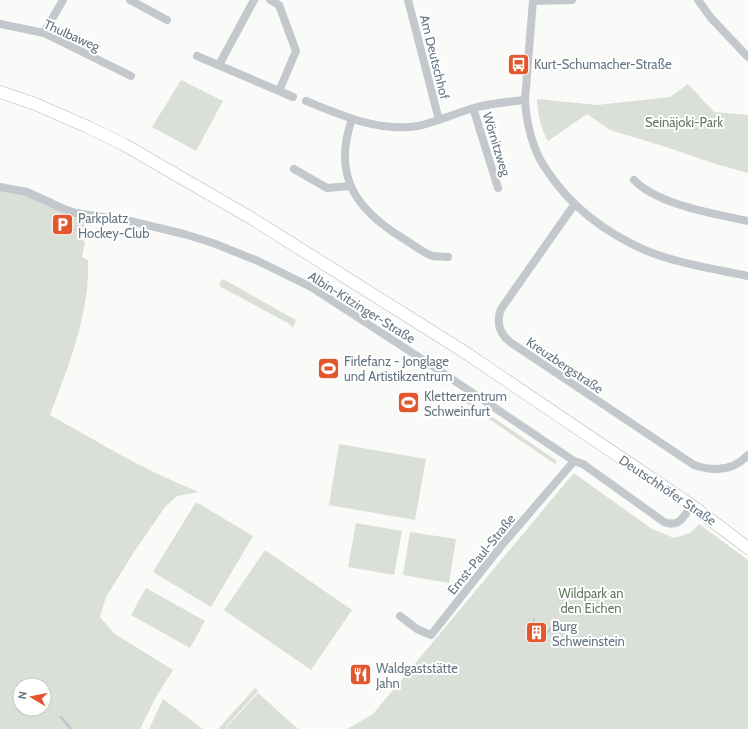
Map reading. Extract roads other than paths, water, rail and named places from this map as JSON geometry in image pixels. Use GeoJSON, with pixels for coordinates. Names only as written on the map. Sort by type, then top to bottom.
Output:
{"type":"FeatureCollection","features":[{"type":"Feature","properties":{"kind":"main road","name":"Deutschhöfer Straße"},"geometry":{"type":"LineString","coordinates":[[0,92],[35,104],[123,144],[251,218],[463,351],[691,505],[748,548]]}},
{"type":"Feature","properties":{"kind":"street"},"geometry":{"type":"LineString","coordinates":[[44,33],[63,0]]}},
{"type":"Feature","properties":{"kind":"street"},"geometry":{"type":"LineString","coordinates":[[130,0],[167,20]]}},
{"type":"Feature","properties":{"kind":"street"},"geometry":{"type":"LineString","coordinates":[[219,65],[254,0]]}},
{"type":"Feature","properties":{"kind":"street"},"geometry":{"type":"LineString","coordinates":[[270,0],[279,5],[296,51],[279,91]]}},
{"type":"Feature","properties":{"kind":"street","name":"Am Deutschhof"},"geometry":{"type":"LineString","coordinates":[[408,0],[439,120]]}},
{"type":"Feature","properties":{"kind":"street"},"geometry":{"type":"LineString","coordinates":[[572,0],[533,0],[525,100],[530,133],[535,150],[553,180],[574,205],[608,230],[647,250],[680,261],[748,276]]}},
{"type":"Feature","properties":{"kind":"street"},"geometry":{"type":"LineString","coordinates":[[698,0],[711,18],[748,57]]}},
{"type":"Feature","properties":{"kind":"street","name":"Thulbaweg"},"geometry":{"type":"LineString","coordinates":[[0,24],[44,33],[130,76]]}},
{"type":"Feature","properties":{"kind":"street"},"geometry":{"type":"LineString","coordinates":[[197,56],[293,97]]}},
{"type":"Feature","properties":{"kind":"street"},"geometry":{"type":"LineString","coordinates":[[306,101],[352,119],[370,124],[393,127],[417,126],[472,108],[525,100]]}},
{"type":"Feature","properties":{"kind":"street","name":"Wörnitzweg"},"geometry":{"type":"LineString","coordinates":[[472,108],[498,188]]}},
{"type":"Feature","properties":{"kind":"street"},"geometry":{"type":"LineString","coordinates":[[352,119],[347,131],[345,161],[351,186],[363,207],[387,229],[432,256],[448,257]]}},
{"type":"Feature","properties":{"kind":"street"},"geometry":{"type":"LineString","coordinates":[[294,169],[327,188],[332,189],[351,186]]}},
{"type":"Feature","properties":{"kind":"street"},"geometry":{"type":"LineString","coordinates":[[634,180],[638,185],[650,192],[676,203],[698,210],[748,221]]}},
{"type":"Feature","properties":{"kind":"street","name":"Albin-Kitzinger-Straße"},"geometry":{"type":"LineString","coordinates":[[0,187],[27,192],[76,213],[130,221],[177,232],[220,245],[258,260],[311,287],[574,461],[583,464],[664,522],[673,524],[680,521],[691,505]]}},
{"type":"Feature","properties":{"kind":"street","name":"Kreuzbergstraße"},"geometry":{"type":"LineString","coordinates":[[574,205],[501,309],[499,326],[503,335],[510,342],[694,465],[714,470],[728,468],[740,462],[748,455]]}},
{"type":"Feature","properties":{"kind":"street","name":"Ernst-Paul-Straße"},"geometry":{"type":"LineString","coordinates":[[400,616],[417,630],[431,635],[502,545],[574,461]]}},
{"type":"Feature","properties":{"kind":"waterway"},"geometry":{"type":"LineString","coordinates":[[534,620],[533,624],[546,634],[550,629]]}},
{"type":"Feature","properties":{"kind":"waterway"},"geometry":{"type":"LineString","coordinates":[[61,717],[71,729]]}},
{"type":"Feature","properties":{"kind":"place","name":"Kurt-Schumacher-Straße"},"geometry":{"type":"Point","coordinates":[519,64]}},
{"type":"Feature","properties":{"kind":"place","name":"Parkplatz Hockey-Club"},"geometry":{"type":"Point","coordinates":[63,225]}},
{"type":"Feature","properties":{"kind":"place","name":"Firlefanz - Jonglage und Artistikzentrum"},"geometry":{"type":"Point","coordinates":[329,368]}},
{"type":"Feature","properties":{"kind":"place","name":"Kletterzentrum Schweinfurt"},"geometry":{"type":"Point","coordinates":[408,403]}},
{"type":"Feature","properties":{"kind":"place","name":"Burg Schweinstein"},"geometry":{"type":"Point","coordinates":[537,633]}},
{"type":"Feature","properties":{"kind":"place","name":"Waldgaststätte Jahn"},"geometry":{"type":"Point","coordinates":[360,675]}},
{"type":"Feature","properties":{"kind":"park label","name":"Seinäjoki-Park"},"geometry":{"type":"Point","coordinates":[684,122]}},
{"type":"Feature","properties":{"kind":"park label","name":"Wildpark an den Eichen"},"geometry":{"type":"Point","coordinates":[591,600]}}]}
